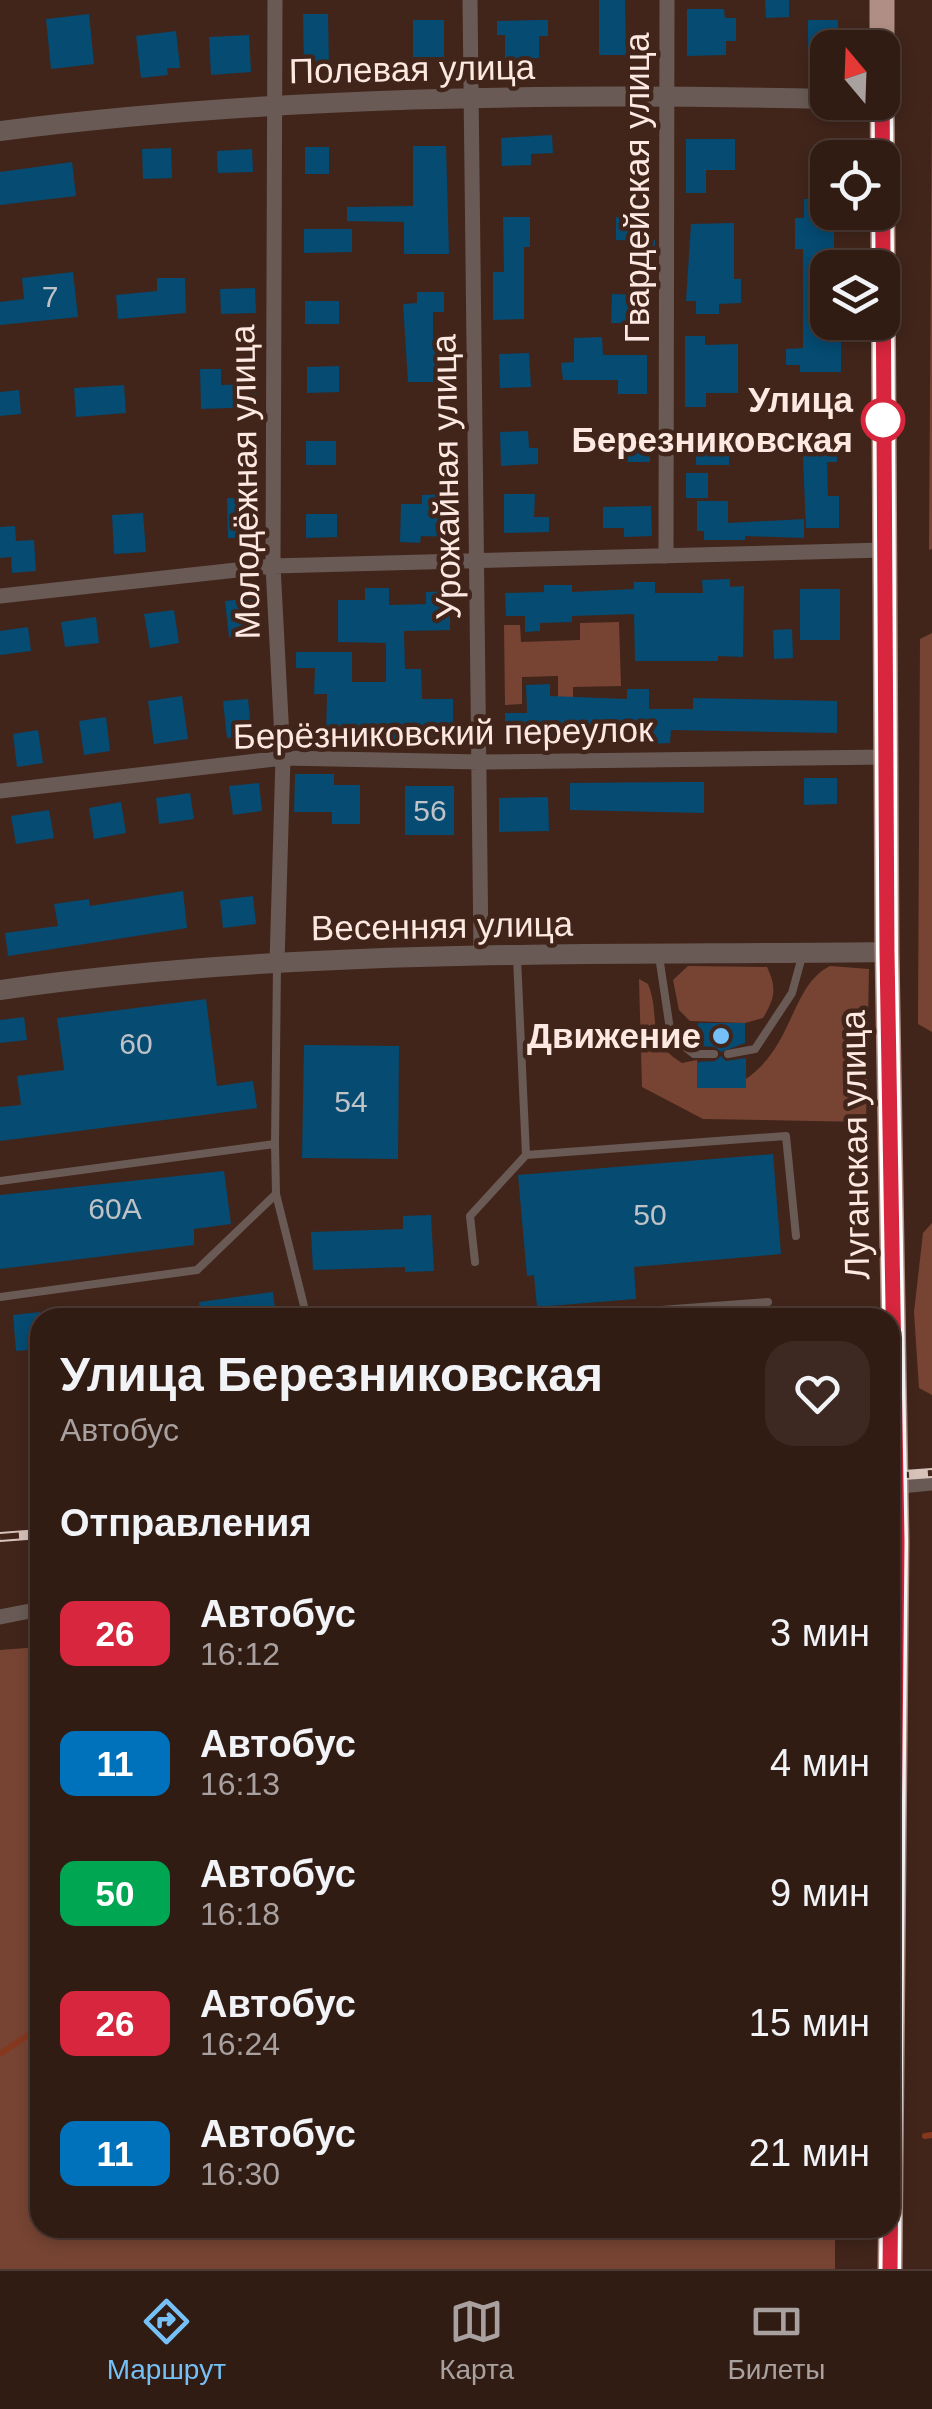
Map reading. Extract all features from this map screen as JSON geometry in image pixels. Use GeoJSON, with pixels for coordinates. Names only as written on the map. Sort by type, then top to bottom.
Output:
{"type":"FeatureCollection","features":[{"type":"Feature","properties":{"kind":"highway"},"geometry":{"type":"LineString","coordinates":[[882,0],[882,30]]}},
{"type":"Feature","properties":{"kind":"highway","name":"Луганская улица"},"geometry":{"type":"LineString","coordinates":[[883,120],[887,952],[893,1308]]}},
{"type":"Feature","properties":{"kind":"highway","name":"Луганская улица"},"geometry":{"type":"LineString","coordinates":[[890,2238],[890,2269]]}},
{"type":"Feature","properties":{"kind":"street","name":"Молодёжная улица"},"geometry":{"type":"LineString","coordinates":[[275,0],[274,566],[283,758],[278,962]]}},
{"type":"Feature","properties":{"kind":"street","name":"Урожайная улица"},"geometry":{"type":"LineString","coordinates":[[470,0],[481,762],[480,953]]}},
{"type":"Feature","properties":{"kind":"street","name":"Гвардейская улица"},"geometry":{"type":"LineString","coordinates":[[666,556],[667,0]]}},
{"type":"Feature","properties":{"kind":"street","name":"Полевая улица"},"geometry":{"type":"LineString","coordinates":[[0,131],[277,104],[668,96],[810,99]]}},
{"type":"Feature","properties":{"kind":"street"},"geometry":{"type":"LineString","coordinates":[[0,596],[274,566],[884,550]]}},
{"type":"Feature","properties":{"kind":"street","name":"Берёзниковский переулок"},"geometry":{"type":"LineString","coordinates":[[0,791],[283,758],[481,762],[889,757]]}},
{"type":"Feature","properties":{"kind":"street","name":"Весенняя улица"},"geometry":{"type":"LineString","coordinates":[[0,990],[278,962],[480,953],[659,956],[887,952]]}},
{"type":"Feature","properties":{"kind":"street"},"geometry":{"type":"LineString","coordinates":[[900,1487],[932,1483]]}},
{"type":"Feature","properties":{"kind":"street"},"geometry":{"type":"LineString","coordinates":[[0,1616],[30,1611]]}},
{"type":"Feature","properties":{"kind":"lane"},"geometry":{"type":"LineString","coordinates":[[517,953],[526,1155]]}},
{"type":"Feature","properties":{"kind":"lane"},"geometry":{"type":"LineString","coordinates":[[728,1054],[755,1049],[792,993],[803,953]]}},
{"type":"Feature","properties":{"kind":"lane"},"geometry":{"type":"LineString","coordinates":[[659,956],[670,1036],[694,1054],[714,1054]]}},
{"type":"Feature","properties":{"kind":"lane"},"geometry":{"type":"LineString","coordinates":[[278,962],[276,1194],[305,1308]]}},
{"type":"Feature","properties":{"kind":"lane"},"geometry":{"type":"LineString","coordinates":[[476,1262],[470,1216],[526,1155],[786,1136],[796,1236]]}},
{"type":"Feature","properties":{"kind":"lane"},"geometry":{"type":"LineString","coordinates":[[0,1180],[275,1144]]}},
{"type":"Feature","properties":{"kind":"lane"},"geometry":{"type":"LineString","coordinates":[[0,1297],[197,1270],[276,1194]]}},
{"type":"Feature","properties":{"kind":"lane"},"geometry":{"type":"LineString","coordinates":[[688,1308],[768,1302]]}},
{"type":"Feature","properties":{"kind":"shaded area"},"geometry":{"type":"Polygon","coordinates":[[[932,91],[932,549],[929,550],[932,91]]]}},
{"type":"Feature","properties":{"kind":"shaded area"},"geometry":{"type":"Polygon","coordinates":[[[619,622],[621,686],[573,687],[573,698],[558,699],[558,676],[522,677],[522,704],[505,705],[504,625],[520,625],[521,642],[580,640],[580,623],[619,622]]]}},
{"type":"Feature","properties":{"kind":"shaded area"},"geometry":{"type":"Polygon","coordinates":[[[932,633],[932,1032],[918,1024],[920,639],[932,633]]]}},
{"type":"Feature","properties":{"kind":"shaded area"},"geometry":{"type":"Polygon","coordinates":[[[688,966],[767,967],[773,993],[763,1018],[745,1023],[690,1021],[679,1010],[673,980],[688,966]]]}},
{"type":"Feature","properties":{"kind":"shaded area"},"geometry":{"type":"Polygon","coordinates":[[[830,966],[869,969],[866,1122],[703,1119],[642,1087],[639,979],[648,984],[662,1045],[682,1063],[697,1060],[697,1088],[746,1088],[746,1079],[774,1050],[807,987],[830,966]]]}},
{"type":"Feature","properties":{"kind":"shaded area"},"geometry":{"type":"Polygon","coordinates":[[[932,1223],[932,1395],[919,1388],[914,1312],[923,1233],[932,1223]]]}},
{"type":"Feature","properties":{"kind":"shaded area"},"geometry":{"type":"Polygon","coordinates":[[[30,1648],[30,2238],[835,2238],[835,2269],[0,2269],[0,1650],[30,1648]]]}},
{"type":"Feature","properties":{"kind":"building"},"geometry":{"type":"Polygon","coordinates":[[[599,0],[625,0],[626,55],[599,55],[599,0]]]}},
{"type":"Feature","properties":{"kind":"building"},"geometry":{"type":"Polygon","coordinates":[[[765,0],[789,0],[789,17],[766,18],[765,0]]]}},
{"type":"Feature","properties":{"kind":"building"},"geometry":{"type":"Polygon","coordinates":[[[687,9],[724,9],[725,18],[736,18],[736,41],[726,41],[726,55],[687,56],[687,9]]]}},
{"type":"Feature","properties":{"kind":"building"},"geometry":{"type":"Polygon","coordinates":[[[89,14],[94,64],[51,69],[46,19],[89,14]]]}},
{"type":"Feature","properties":{"kind":"building"},"geometry":{"type":"Polygon","coordinates":[[[303,14],[328,14],[329,67],[304,67],[303,14]]]}},
{"type":"Feature","properties":{"kind":"building"},"geometry":{"type":"Polygon","coordinates":[[[413,20],[444,20],[444,57],[413,57],[413,20]]]}},
{"type":"Feature","properties":{"kind":"building"},"geometry":{"type":"Polygon","coordinates":[[[548,20],[548,36],[539,36],[539,58],[505,59],[505,35],[497,35],[497,21],[548,20]]]}},
{"type":"Feature","properties":{"kind":"building"},"geometry":{"type":"Polygon","coordinates":[[[808,20],[838,20],[838,30],[810,30],[808,52],[808,20]]]}},
{"type":"Feature","properties":{"kind":"building"},"geometry":{"type":"Polygon","coordinates":[[[176,31],[180,68],[167,68],[168,75],[141,78],[136,36],[176,31]]]}},
{"type":"Feature","properties":{"kind":"building"},"geometry":{"type":"Polygon","coordinates":[[[249,35],[251,72],[211,75],[209,37],[249,35]]]}},
{"type":"Feature","properties":{"kind":"building"},"geometry":{"type":"Polygon","coordinates":[[[552,135],[553,153],[531,154],[531,165],[502,166],[501,138],[552,135]]]}},
{"type":"Feature","properties":{"kind":"building"},"geometry":{"type":"Polygon","coordinates":[[[686,139],[735,139],[735,170],[706,170],[706,193],[686,193],[686,139]]]}},
{"type":"Feature","properties":{"kind":"building"},"geometry":{"type":"Polygon","coordinates":[[[413,146],[446,146],[449,254],[404,254],[404,222],[347,221],[347,207],[413,206],[413,146]]]}},
{"type":"Feature","properties":{"kind":"building"},"geometry":{"type":"Polygon","coordinates":[[[305,147],[329,147],[329,174],[305,174],[305,147]]]}},
{"type":"Feature","properties":{"kind":"building"},"geometry":{"type":"Polygon","coordinates":[[[171,148],[172,178],[143,179],[142,149],[171,148]]]}},
{"type":"Feature","properties":{"kind":"building"},"geometry":{"type":"Polygon","coordinates":[[[252,149],[253,172],[218,173],[217,151],[252,149]]]}},
{"type":"Feature","properties":{"kind":"building"},"geometry":{"type":"Polygon","coordinates":[[[72,162],[76,196],[0,205],[0,172],[72,162]]]}},
{"type":"Feature","properties":{"kind":"building"},"geometry":{"type":"Polygon","coordinates":[[[804,199],[810,199],[810,230],[834,230],[834,249],[810,250],[810,340],[841,340],[841,372],[800,372],[800,365],[786,365],[786,349],[803,348],[803,249],[795,249],[795,218],[804,218],[804,199]]]}},
{"type":"Feature","properties":{"kind":"building"},"geometry":{"type":"Polygon","coordinates":[[[503,217],[530,217],[530,247],[524,247],[524,319],[493,320],[493,272],[504,272],[503,217]]]}},
{"type":"Feature","properties":{"kind":"building"},"geometry":{"type":"Polygon","coordinates":[[[616,217],[645,218],[645,241],[655,240],[655,256],[632,256],[632,241],[643,241],[616,240],[616,217]]]}},
{"type":"Feature","properties":{"kind":"building"},"geometry":{"type":"Polygon","coordinates":[[[734,223],[734,279],[741,279],[741,303],[719,304],[719,314],[696,314],[696,301],[686,301],[691,224],[734,223]]]}},
{"type":"Feature","properties":{"kind":"building"},"geometry":{"type":"Polygon","coordinates":[[[304,229],[352,229],[352,252],[304,253],[304,229]]]}},
{"type":"Feature","properties":{"kind":"building"},"geometry":{"type":"Polygon","coordinates":[[[73,272],[78,317],[0,325],[0,302],[24,299],[22,278],[73,272]]]}},
{"type":"Feature","properties":{"kind":"building"},"geometry":{"type":"Polygon","coordinates":[[[157,278],[185,278],[186,313],[118,319],[116,295],[157,291],[157,278]]]}},
{"type":"Feature","properties":{"kind":"building"},"geometry":{"type":"Polygon","coordinates":[[[255,288],[256,313],[221,314],[220,289],[255,288]]]}},
{"type":"Feature","properties":{"kind":"building"},"geometry":{"type":"Polygon","coordinates":[[[417,292],[444,292],[444,312],[433,312],[433,350],[446,350],[446,382],[408,382],[403,304],[417,303],[417,292]]]}},
{"type":"Feature","properties":{"kind":"building"},"geometry":{"type":"Polygon","coordinates":[[[612,294],[648,295],[647,324],[611,323],[612,294]]]}},
{"type":"Feature","properties":{"kind":"building"},"geometry":{"type":"Polygon","coordinates":[[[305,301],[339,301],[339,324],[305,324],[305,301]]]}},
{"type":"Feature","properties":{"kind":"building"},"geometry":{"type":"Polygon","coordinates":[[[685,336],[705,336],[705,345],[738,344],[738,393],[706,393],[706,407],[685,407],[685,336]]]}},
{"type":"Feature","properties":{"kind":"building"},"geometry":{"type":"Polygon","coordinates":[[[602,337],[603,355],[647,355],[647,394],[618,394],[618,380],[563,380],[561,363],[574,362],[574,338],[602,337]]]}},
{"type":"Feature","properties":{"kind":"building"},"geometry":{"type":"Polygon","coordinates":[[[529,353],[531,387],[500,388],[499,354],[529,353]]]}},
{"type":"Feature","properties":{"kind":"building"},"geometry":{"type":"Polygon","coordinates":[[[339,366],[339,392],[307,393],[307,367],[339,366]]]}},
{"type":"Feature","properties":{"kind":"building"},"geometry":{"type":"Polygon","coordinates":[[[200,369],[221,369],[221,385],[256,384],[257,407],[201,409],[200,369]]]}},
{"type":"Feature","properties":{"kind":"building"},"geometry":{"type":"Polygon","coordinates":[[[124,385],[126,413],[76,417],[74,388],[124,385]]]}},
{"type":"Feature","properties":{"kind":"building"},"geometry":{"type":"Polygon","coordinates":[[[19,390],[21,414],[0,416],[0,392],[19,390]]]}},
{"type":"Feature","properties":{"kind":"building"},"geometry":{"type":"Polygon","coordinates":[[[528,431],[529,448],[538,448],[538,464],[501,466],[500,432],[528,431]]]}},
{"type":"Feature","properties":{"kind":"building"},"geometry":{"type":"Polygon","coordinates":[[[615,432],[650,432],[650,462],[615,462],[615,432]]]}},
{"type":"Feature","properties":{"kind":"building"},"geometry":{"type":"Polygon","coordinates":[[[802,435],[837,435],[837,462],[827,462],[828,496],[839,496],[839,528],[806,528],[802,435]]]}},
{"type":"Feature","properties":{"kind":"building"},"geometry":{"type":"Polygon","coordinates":[[[696,436],[729,436],[729,465],[696,465],[696,436]]]}},
{"type":"Feature","properties":{"kind":"building"},"geometry":{"type":"Polygon","coordinates":[[[306,441],[336,441],[336,465],[306,465],[306,441]]]}},
{"type":"Feature","properties":{"kind":"building"},"geometry":{"type":"Polygon","coordinates":[[[686,473],[708,473],[708,498],[686,498],[686,473]]]}},
{"type":"Feature","properties":{"kind":"building"},"geometry":{"type":"Polygon","coordinates":[[[451,494],[450,537],[421,536],[420,543],[400,542],[401,504],[422,504],[422,495],[451,494]]]}},
{"type":"Feature","properties":{"kind":"building"},"geometry":{"type":"Polygon","coordinates":[[[504,494],[535,494],[534,517],[549,517],[549,532],[504,533],[504,494]]]}},
{"type":"Feature","properties":{"kind":"building"},"geometry":{"type":"Polygon","coordinates":[[[227,498],[254,498],[254,538],[228,538],[227,498]]]}},
{"type":"Feature","properties":{"kind":"building"},"geometry":{"type":"Polygon","coordinates":[[[697,501],[728,501],[728,523],[804,519],[804,538],[745,536],[745,540],[704,540],[704,531],[697,531],[697,501]]]}},
{"type":"Feature","properties":{"kind":"building"},"geometry":{"type":"Polygon","coordinates":[[[651,506],[652,536],[624,537],[624,528],[603,528],[603,507],[651,506]]]}},
{"type":"Feature","properties":{"kind":"building"},"geometry":{"type":"Polygon","coordinates":[[[143,513],[146,552],[114,554],[112,515],[143,513]]]}},
{"type":"Feature","properties":{"kind":"building"},"geometry":{"type":"Polygon","coordinates":[[[306,514],[337,514],[337,537],[306,538],[306,514]]]}},
{"type":"Feature","properties":{"kind":"building"},"geometry":{"type":"Polygon","coordinates":[[[15,526],[16,541],[34,540],[36,571],[12,573],[11,557],[0,558],[0,527],[15,526]]]}},
{"type":"Feature","properties":{"kind":"building"},"geometry":{"type":"Polygon","coordinates":[[[730,579],[730,587],[744,586],[743,657],[718,656],[718,661],[635,661],[634,614],[572,616],[572,622],[540,623],[540,631],[525,632],[525,616],[506,616],[505,593],[544,592],[544,585],[572,585],[572,592],[634,589],[634,582],[655,582],[655,593],[703,593],[702,580],[730,579]]]}},
{"type":"Feature","properties":{"kind":"building"},"geometry":{"type":"Polygon","coordinates":[[[365,588],[389,588],[389,605],[426,604],[426,592],[450,591],[450,630],[404,631],[405,669],[421,669],[422,699],[453,699],[453,738],[428,738],[428,746],[385,746],[385,739],[326,739],[327,694],[314,694],[315,668],[296,668],[296,652],[352,652],[352,682],[386,682],[386,643],[338,642],[338,600],[365,600],[365,588]]]}},
{"type":"Feature","properties":{"kind":"building"},"geometry":{"type":"Polygon","coordinates":[[[800,589],[840,589],[840,640],[800,640],[800,589]]]}},
{"type":"Feature","properties":{"kind":"building"},"geometry":{"type":"Polygon","coordinates":[[[252,598],[256,634],[229,637],[225,601],[252,598]]]}},
{"type":"Feature","properties":{"kind":"building"},"geometry":{"type":"Polygon","coordinates":[[[174,610],[179,643],[150,648],[144,614],[174,610]]]}},
{"type":"Feature","properties":{"kind":"building"},"geometry":{"type":"Polygon","coordinates":[[[96,617],[99,643],[65,647],[61,622],[96,617]]]}},
{"type":"Feature","properties":{"kind":"building"},"geometry":{"type":"Polygon","coordinates":[[[28,627],[31,651],[0,655],[0,631],[28,627]]]}},
{"type":"Feature","properties":{"kind":"building"},"geometry":{"type":"Polygon","coordinates":[[[792,629],[793,658],[774,659],[773,630],[792,629]]]}},
{"type":"Feature","properties":{"kind":"building"},"geometry":{"type":"Polygon","coordinates":[[[550,684],[550,696],[627,699],[627,689],[649,689],[649,709],[693,709],[693,698],[837,701],[837,733],[671,730],[670,743],[648,744],[648,730],[608,730],[608,735],[565,734],[565,744],[542,745],[542,734],[505,735],[505,713],[527,713],[526,685],[550,684]]]}},
{"type":"Feature","properties":{"kind":"building"},"geometry":{"type":"Polygon","coordinates":[[[182,696],[188,739],[154,744],[148,701],[182,696]]]}},
{"type":"Feature","properties":{"kind":"building"},"geometry":{"type":"Polygon","coordinates":[[[248,699],[252,735],[227,738],[223,701],[248,699]]]}},
{"type":"Feature","properties":{"kind":"building"},"geometry":{"type":"Polygon","coordinates":[[[106,717],[110,751],[84,755],[79,721],[106,717]]]}},
{"type":"Feature","properties":{"kind":"building"},"geometry":{"type":"Polygon","coordinates":[[[38,730],[43,763],[17,767],[13,734],[38,730]]]}},
{"type":"Feature","properties":{"kind":"building"},"geometry":{"type":"Polygon","coordinates":[[[295,774],[334,774],[334,785],[360,785],[360,824],[332,824],[332,812],[294,812],[295,774]]]}},
{"type":"Feature","properties":{"kind":"building"},"geometry":{"type":"Polygon","coordinates":[[[804,778],[837,778],[837,804],[804,805],[804,778]]]}},
{"type":"Feature","properties":{"kind":"building"},"geometry":{"type":"Polygon","coordinates":[[[704,782],[704,813],[570,810],[570,783],[704,782]]]}},
{"type":"Feature","properties":{"kind":"building"},"geometry":{"type":"Polygon","coordinates":[[[259,783],[262,811],[233,815],[229,786],[259,783]]]}},
{"type":"Feature","properties":{"kind":"building"},"geometry":{"type":"Polygon","coordinates":[[[405,786],[454,786],[454,835],[405,835],[405,786]]]}},
{"type":"Feature","properties":{"kind":"building"},"geometry":{"type":"Polygon","coordinates":[[[190,793],[194,819],[159,824],[156,798],[190,793]]]}},
{"type":"Feature","properties":{"kind":"building"},"geometry":{"type":"Polygon","coordinates":[[[548,797],[549,831],[499,832],[499,798],[548,797]]]}},
{"type":"Feature","properties":{"kind":"building"},"geometry":{"type":"Polygon","coordinates":[[[121,802],[126,833],[94,839],[89,808],[121,802]]]}},
{"type":"Feature","properties":{"kind":"building"},"geometry":{"type":"Polygon","coordinates":[[[49,810],[54,838],[16,844],[11,816],[49,810]]]}},
{"type":"Feature","properties":{"kind":"building"},"geometry":{"type":"Polygon","coordinates":[[[183,891],[187,928],[8,956],[5,933],[58,926],[54,904],[89,899],[90,906],[183,891]]]}},
{"type":"Feature","properties":{"kind":"building"},"geometry":{"type":"Polygon","coordinates":[[[253,896],[256,924],[223,928],[220,900],[253,896]]]}},
{"type":"Feature","properties":{"kind":"building"},"geometry":{"type":"Polygon","coordinates":[[[206,999],[217,1086],[253,1081],[257,1108],[0,1141],[0,1107],[21,1105],[17,1076],[64,1070],[57,1018],[206,999]]]}},
{"type":"Feature","properties":{"kind":"building"},"geometry":{"type":"Polygon","coordinates":[[[24,1017],[27,1040],[0,1043],[0,1020],[24,1017]]]}},
{"type":"Feature","properties":{"kind":"building"},"geometry":{"type":"Polygon","coordinates":[[[698,1023],[745,1023],[745,1043],[721,1052],[715,1047],[698,1046],[698,1023]]]}},
{"type":"Feature","properties":{"kind":"building"},"geometry":{"type":"Polygon","coordinates":[[[304,1045],[399,1046],[398,1159],[302,1158],[304,1045]]]}},
{"type":"Feature","properties":{"kind":"building"},"geometry":{"type":"Polygon","coordinates":[[[721,1056],[726,1061],[746,1058],[746,1088],[697,1088],[697,1062],[715,1061],[721,1056]]]}},
{"type":"Feature","properties":{"kind":"building"},"geometry":{"type":"Polygon","coordinates":[[[773,1154],[781,1254],[634,1267],[636,1299],[537,1307],[534,1275],[527,1276],[518,1175],[773,1154]]]}},
{"type":"Feature","properties":{"kind":"building"},"geometry":{"type":"Polygon","coordinates":[[[224,1171],[231,1224],[194,1229],[194,1245],[0,1269],[0,1195],[224,1171]]]}},
{"type":"Feature","properties":{"kind":"building"},"geometry":{"type":"Polygon","coordinates":[[[431,1215],[434,1271],[405,1272],[405,1267],[313,1270],[311,1232],[403,1229],[403,1216],[431,1215]]]}},
{"type":"Feature","properties":{"kind":"building"},"geometry":{"type":"Polygon","coordinates":[[[273,1292],[275,1308],[200,1308],[199,1302],[273,1292]]]}},
{"type":"Feature","properties":{"kind":"building"},"geometry":{"type":"Polygon","coordinates":[[[30,1313],[30,1350],[16,1351],[13,1315],[30,1313]]]}},
{"type":"Feature","properties":{"kind":"waterway"},"geometry":{"type":"LineString","coordinates":[[0,2054],[30,2034]]}},
{"type":"Feature","properties":{"kind":"waterway"},"geometry":{"type":"LineString","coordinates":[[925,2136],[932,2135]]}},
{"type":"Feature","properties":{"kind":"railway"},"geometry":{"type":"LineString","coordinates":[[900,1475],[932,1473]]}},
{"type":"Feature","properties":{"kind":"railway"},"geometry":{"type":"LineString","coordinates":[[0,1537],[30,1535]]}},
{"type":"Feature","properties":{"kind":"bus line","name":"26"},"geometry":{"type":"LineString","coordinates":[[882,120],[893,1308]]}},
{"type":"Feature","properties":{"kind":"bus line","name":"26"},"geometry":{"type":"LineString","coordinates":[[890,2238],[890,2269]]}},
{"type":"Feature","properties":{"kind":"place","name":"Улица Березниковская"},"geometry":{"type":"Point","coordinates":[883,420]}},
{"type":"Feature","properties":{"kind":"place","name":"Движение"},"geometry":{"type":"Point","coordinates":[721,1036]}}]}
